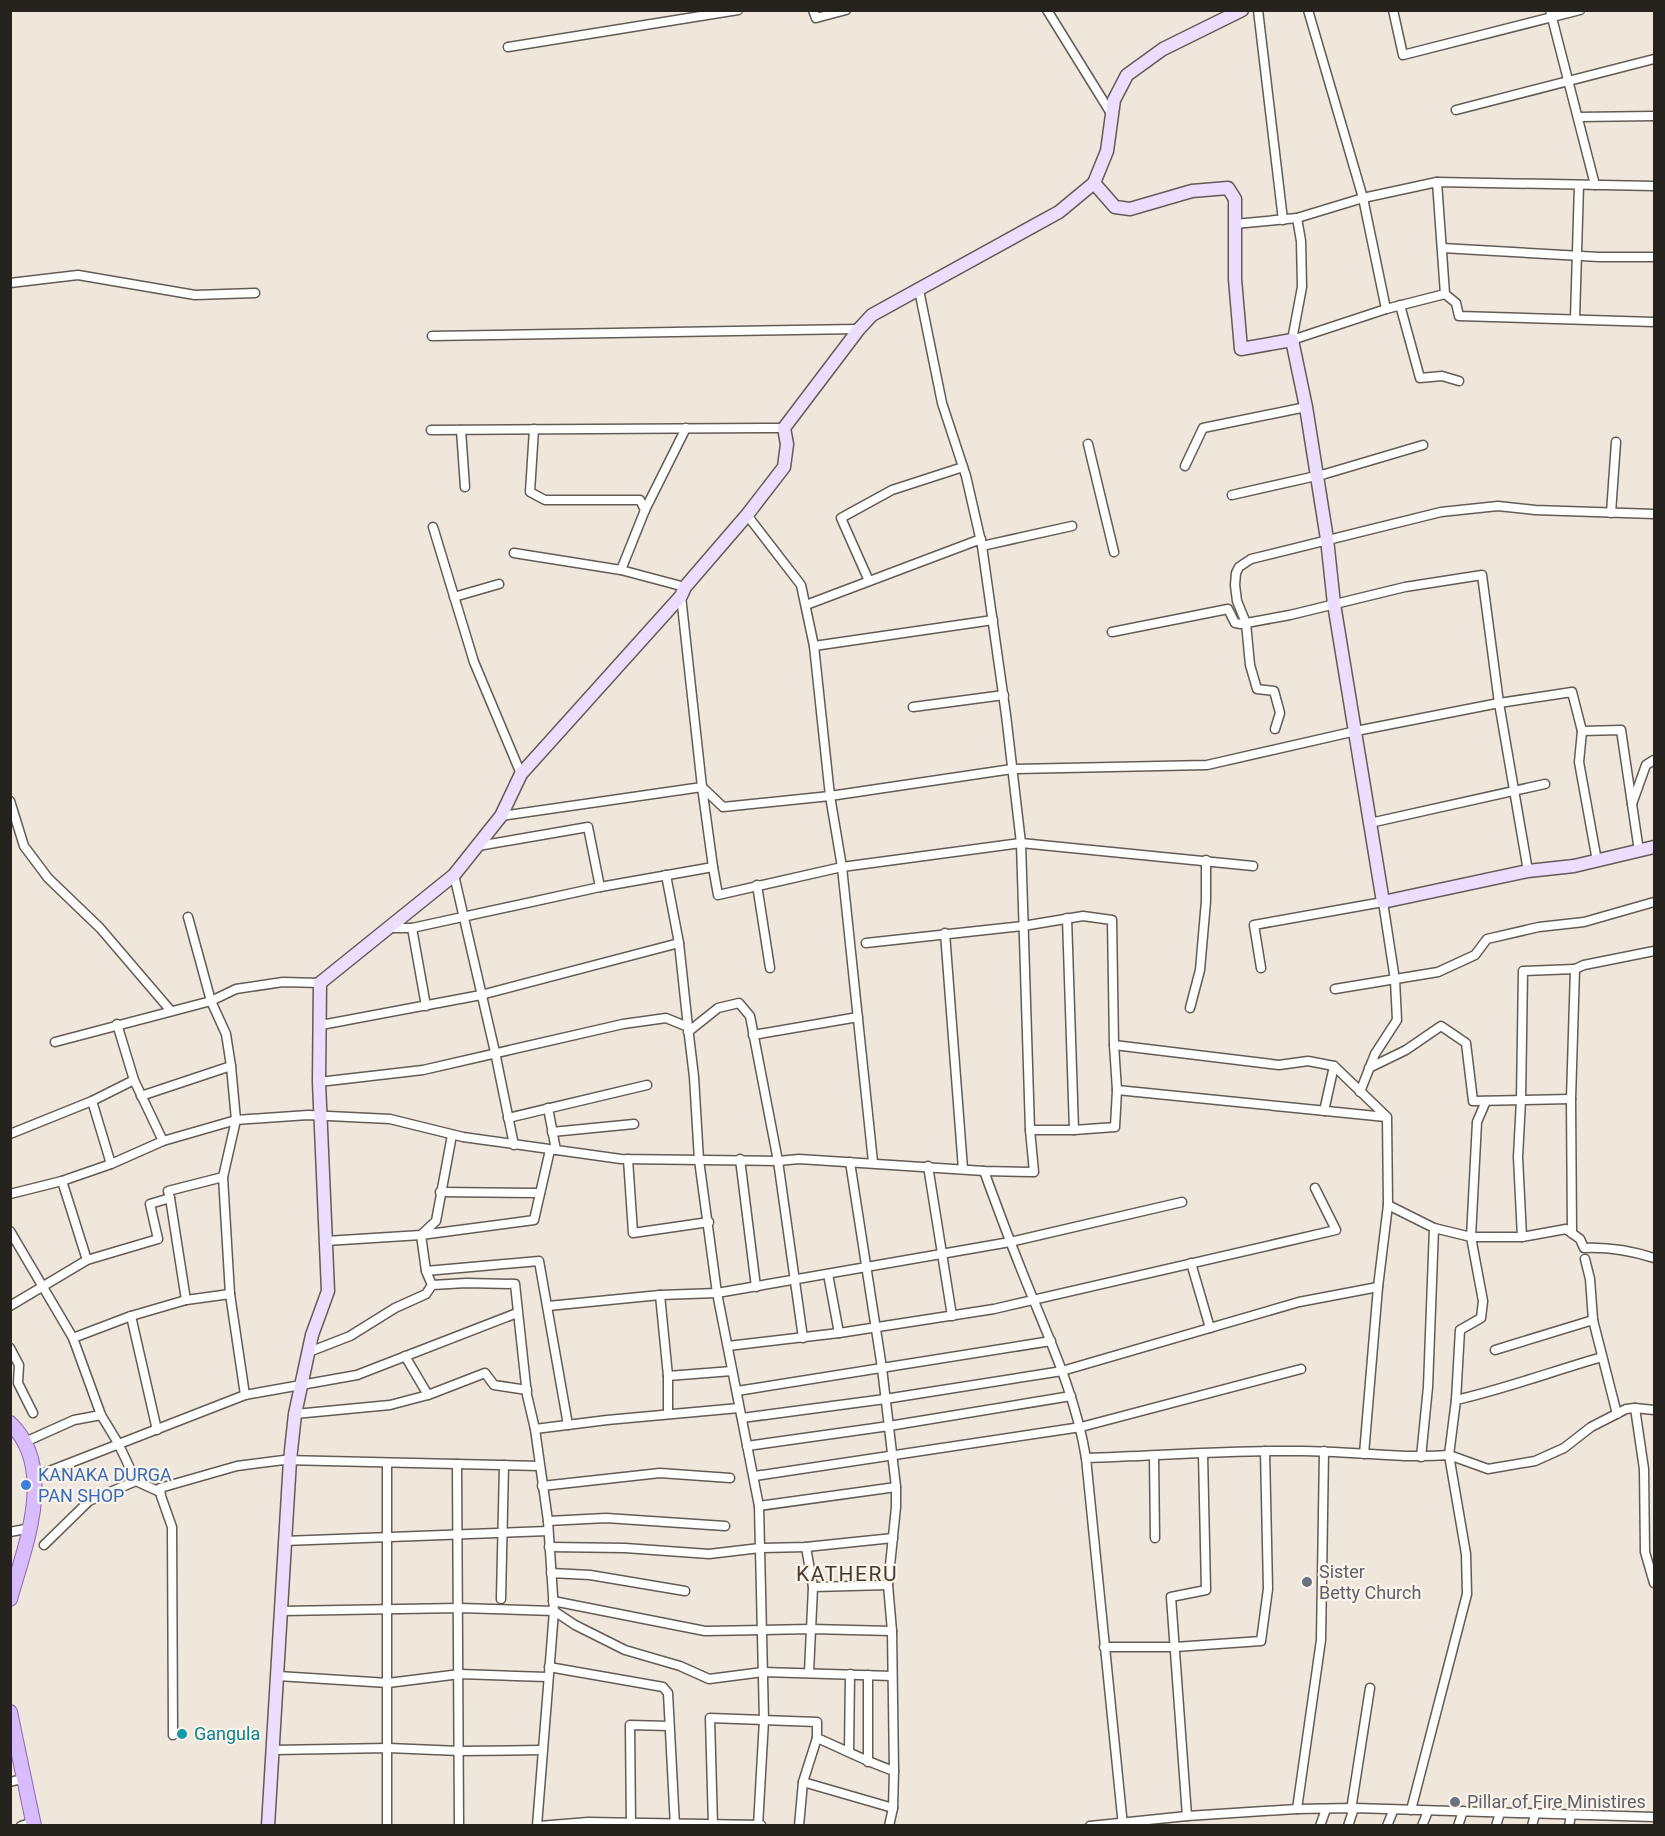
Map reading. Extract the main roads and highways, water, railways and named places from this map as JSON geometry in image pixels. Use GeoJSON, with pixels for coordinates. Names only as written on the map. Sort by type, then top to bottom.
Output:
{"type":"FeatureCollection","features":[{"type":"Feature","properties":{"kind":"main road"},"geometry":{"type":"LineString","coordinates":[[268,1826],[282,1611],[284,1541],[295,1414],[312,1335],[328,1291],[320,1082],[320,982],[454,875],[478,846],[501,816],[521,774],[683,591],[784,467],[787,444],[784,428],[872,315],[1059,213],[1094,183],[1107,151],[1114,100],[1127,75],[1163,49],[1242,10]]}},
{"type":"Feature","properties":{"kind":"main road"},"geometry":{"type":"LineString","coordinates":[[1094,183],[1115,207],[1131,209],[1192,191],[1228,188],[1235,199],[1235,279],[1242,349],[1292,340],[1306,407],[1327,539],[1334,604],[1383,902],[1528,872],[1574,866],[1654,847]]}},
{"type":"Feature","properties":{"kind":"main road"},"geometry":{"type":"LineString","coordinates":[[10,1424],[22,1434],[34,1463],[34,1505],[30,1528],[10,1599]]}},
{"type":"Feature","properties":{"kind":"main road"},"geometry":{"type":"LineString","coordinates":[[11,1712],[25,1778],[29,1824]]}},
{"type":"Feature","properties":{"kind":"place","name":"KANAKA DURGA PAN SHOP"},"geometry":{"type":"Point","coordinates":[26,1485]}},
{"type":"Feature","properties":{"kind":"place","name":"Sister Betty Church"},"geometry":{"type":"Point","coordinates":[1307,1582]}},
{"type":"Feature","properties":{"kind":"place","name":"Gangula"},"geometry":{"type":"Point","coordinates":[182,1734]}},
{"type":"Feature","properties":{"kind":"place","name":"Pillar of Fire Ministires"},"geometry":{"type":"Point","coordinates":[1455,1802]}},
{"type":"Feature","properties":{"kind":"district","name":"KATHERU"},"geometry":{"type":"Point","coordinates":[847,1574]}}]}
